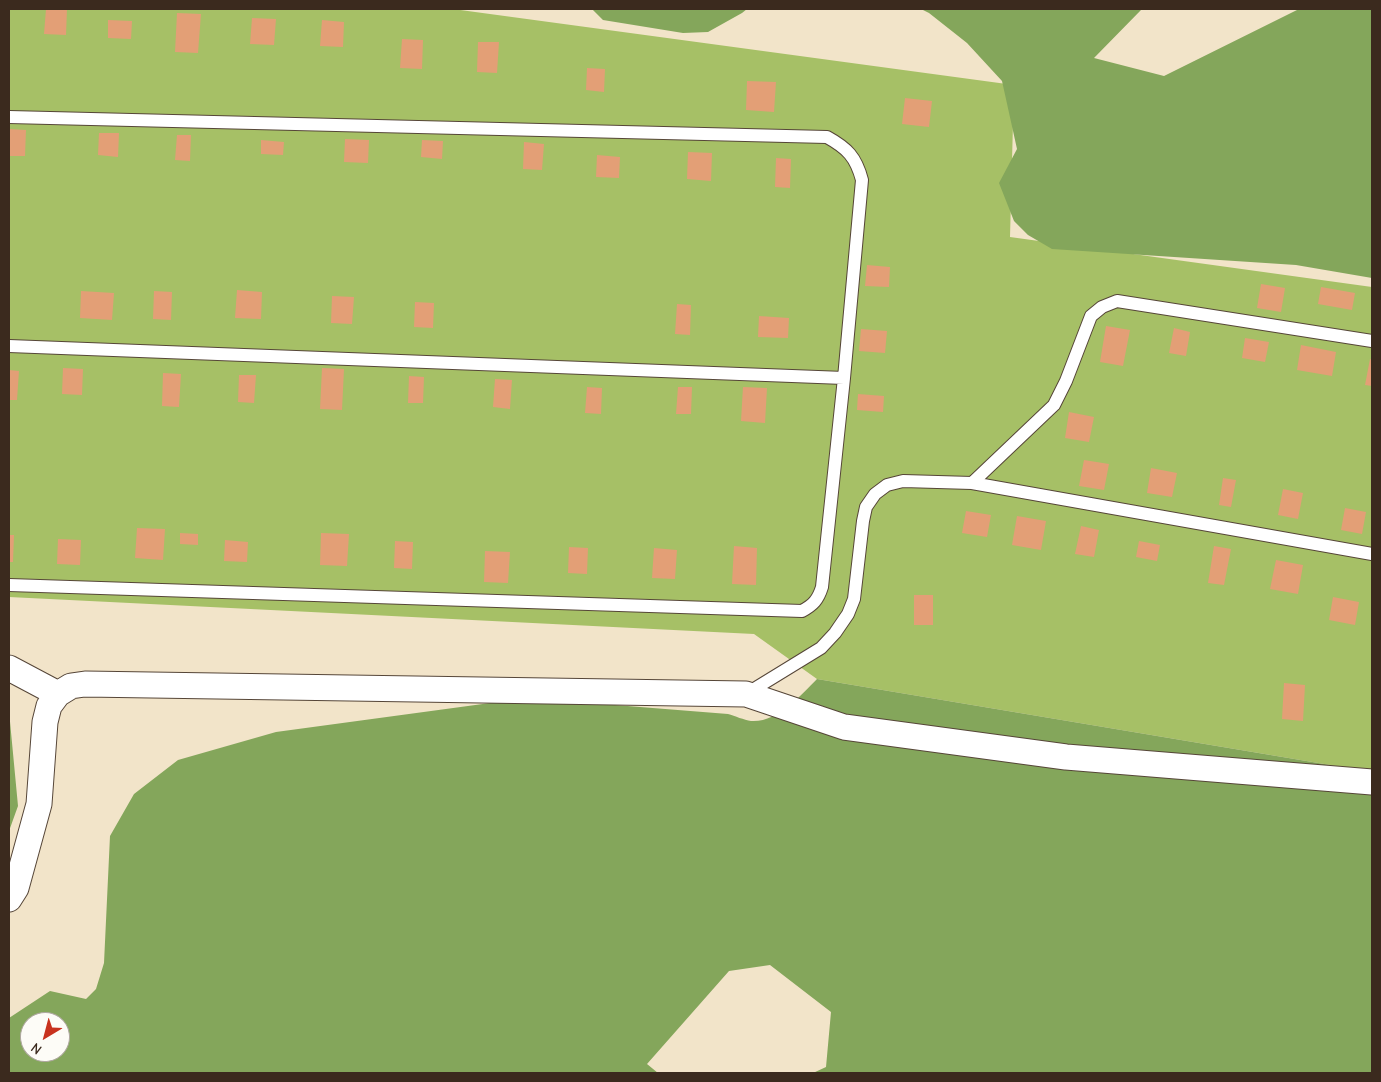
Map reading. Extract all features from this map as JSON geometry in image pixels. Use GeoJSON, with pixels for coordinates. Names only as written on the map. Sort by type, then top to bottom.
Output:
{"type":"FeatureCollection","features":[{"type":"Feature","properties":{"kind":"street"},"geometry":{"type":"LineString","coordinates":[[9,668],[58,694]]}},
{"type":"Feature","properties":{"kind":"street"},"geometry":{"type":"LineString","coordinates":[[9,899],[16,888],[39,804],[45,722],[49,706],[58,694],[71,686],[85,684],[746,694],[844,727],[1066,757],[1372,782]]}},
{"type":"Feature","properties":{"kind":"lane"},"geometry":{"type":"LineString","coordinates":[[9,118],[827,137],[842,145],[853,158],[860,170],[862,180],[822,587],[818,598],[812,606],[802,612],[9,586]]}},
{"type":"Feature","properties":{"kind":"lane"},"geometry":{"type":"LineString","coordinates":[[972,484],[1054,405],[1091,316],[1102,307],[1117,301],[1372,341]]}},
{"type":"Feature","properties":{"kind":"lane"},"geometry":{"type":"LineString","coordinates":[[9,346],[844,378]]}},
{"type":"Feature","properties":{"kind":"lane"},"geometry":{"type":"LineString","coordinates":[[746,694],[820,648],[835,634],[848,614],[854,599],[866,508],[875,494],[887,485],[903,481],[972,484],[1372,554]]}},
{"type":"Feature","properties":{"kind":"green space"},"geometry":{"type":"Polygon","coordinates":[[[9,9],[453,9],[1014,85],[1010,237],[1372,287],[1372,772],[817,679],[754,634],[9,597],[9,9]]]}},
{"type":"Feature","properties":{"kind":"green space"},"geometry":{"type":"Polygon","coordinates":[[[592,9],[747,9],[708,32],[683,33],[603,20],[592,9]]]}},
{"type":"Feature","properties":{"kind":"green space"},"geometry":{"type":"Polygon","coordinates":[[[921,9],[1152,9],[1141,10],[1094,58],[1164,76],[1299,9],[1372,9],[1372,278],[1296,265],[1052,249],[1028,235],[1014,221],[999,183],[1017,149],[1002,81],[967,43],[929,13],[921,9]]]}},
{"type":"Feature","properties":{"kind":"green space"},"geometry":{"type":"Polygon","coordinates":[[[817,679],[1372,772],[1372,1073],[813,1073],[826,1067],[831,1012],[770,965],[729,971],[647,1064],[658,1073],[9,1073],[9,1018],[50,991],[86,999],[96,989],[104,963],[110,836],[134,794],[178,760],[276,732],[527,698],[728,714],[751,721],[770,718],[796,700],[817,679]]]}},
{"type":"Feature","properties":{"kind":"green space"},"geometry":{"type":"Polygon","coordinates":[[[9,711],[18,806],[9,831],[9,711]]]}},
{"type":"Feature","properties":{"kind":"building"},"geometry":{"type":"Polygon","coordinates":[[[46,9],[67,9],[66,35],[44,34],[46,9]]]}},
{"type":"Feature","properties":{"kind":"building"},"geometry":{"type":"Polygon","coordinates":[[[177,13],[201,14],[198,53],[175,52],[177,13]]]}},
{"type":"Feature","properties":{"kind":"building"},"geometry":{"type":"Polygon","coordinates":[[[252,18],[276,19],[274,45],[250,44],[252,18]]]}},
{"type":"Feature","properties":{"kind":"building"},"geometry":{"type":"Polygon","coordinates":[[[108,20],[132,21],[131,39],[108,38],[108,20]]]}},
{"type":"Feature","properties":{"kind":"building"},"geometry":{"type":"Polygon","coordinates":[[[322,20],[344,22],[343,47],[320,46],[322,20]]]}},
{"type":"Feature","properties":{"kind":"building"},"geometry":{"type":"Polygon","coordinates":[[[402,39],[423,40],[422,69],[400,68],[402,39]]]}},
{"type":"Feature","properties":{"kind":"building"},"geometry":{"type":"Polygon","coordinates":[[[478,42],[499,42],[497,73],[477,72],[478,42]]]}},
{"type":"Feature","properties":{"kind":"building"},"geometry":{"type":"Polygon","coordinates":[[[587,68],[605,69],[604,92],[586,90],[587,68]]]}},
{"type":"Feature","properties":{"kind":"building"},"geometry":{"type":"Polygon","coordinates":[[[747,81],[776,82],[774,112],[746,110],[747,81]]]}},
{"type":"Feature","properties":{"kind":"building"},"geometry":{"type":"Polygon","coordinates":[[[905,98],[932,101],[929,127],[902,124],[905,98]]]}},
{"type":"Feature","properties":{"kind":"building"},"geometry":{"type":"Polygon","coordinates":[[[9,129],[26,130],[25,156],[9,156],[9,129]]]}},
{"type":"Feature","properties":{"kind":"building"},"geometry":{"type":"Polygon","coordinates":[[[99,133],[119,133],[118,157],[98,155],[99,133]]]}},
{"type":"Feature","properties":{"kind":"building"},"geometry":{"type":"Polygon","coordinates":[[[177,135],[191,135],[190,161],[175,160],[177,135]]]}},
{"type":"Feature","properties":{"kind":"building"},"geometry":{"type":"Polygon","coordinates":[[[345,139],[369,140],[368,163],[344,162],[345,139]]]}},
{"type":"Feature","properties":{"kind":"building"},"geometry":{"type":"Polygon","coordinates":[[[261,140],[284,142],[283,155],[261,154],[261,140]]]}},
{"type":"Feature","properties":{"kind":"building"},"geometry":{"type":"Polygon","coordinates":[[[422,140],[443,141],[442,159],[421,157],[422,140]]]}},
{"type":"Feature","properties":{"kind":"building"},"geometry":{"type":"Polygon","coordinates":[[[524,142],[544,144],[542,170],[523,169],[524,142]]]}},
{"type":"Feature","properties":{"kind":"building"},"geometry":{"type":"Polygon","coordinates":[[[688,152],[712,153],[711,181],[687,179],[688,152]]]}},
{"type":"Feature","properties":{"kind":"building"},"geometry":{"type":"Polygon","coordinates":[[[597,155],[620,157],[619,178],[596,177],[597,155]]]}},
{"type":"Feature","properties":{"kind":"building"},"geometry":{"type":"Polygon","coordinates":[[[776,158],[791,159],[790,188],[775,187],[776,158]]]}},
{"type":"Feature","properties":{"kind":"building"},"geometry":{"type":"Polygon","coordinates":[[[867,265],[890,267],[889,287],[865,286],[867,265]]]}},
{"type":"Feature","properties":{"kind":"building"},"geometry":{"type":"Polygon","coordinates":[[[1261,284],[1285,288],[1281,312],[1257,308],[1261,284]]]}},
{"type":"Feature","properties":{"kind":"building"},"geometry":{"type":"Polygon","coordinates":[[[1321,287],[1355,293],[1352,310],[1318,304],[1321,287]]]}},
{"type":"Feature","properties":{"kind":"building"},"geometry":{"type":"Polygon","coordinates":[[[237,290],[262,292],[261,319],[235,318],[237,290]]]}},
{"type":"Feature","properties":{"kind":"building"},"geometry":{"type":"Polygon","coordinates":[[[81,291],[114,293],[112,320],[80,318],[81,291]]]}},
{"type":"Feature","properties":{"kind":"building"},"geometry":{"type":"Polygon","coordinates":[[[154,291],[172,292],[171,320],[153,319],[154,291]]]}},
{"type":"Feature","properties":{"kind":"building"},"geometry":{"type":"Polygon","coordinates":[[[332,296],[354,297],[352,324],[331,323],[332,296]]]}},
{"type":"Feature","properties":{"kind":"building"},"geometry":{"type":"Polygon","coordinates":[[[415,302],[434,303],[433,328],[414,327],[415,302]]]}},
{"type":"Feature","properties":{"kind":"building"},"geometry":{"type":"Polygon","coordinates":[[[677,304],[691,305],[690,335],[675,334],[677,304]]]}},
{"type":"Feature","properties":{"kind":"building"},"geometry":{"type":"Polygon","coordinates":[[[759,316],[789,318],[788,338],[758,337],[759,316]]]}},
{"type":"Feature","properties":{"kind":"building"},"geometry":{"type":"Polygon","coordinates":[[[1106,326],[1130,330],[1123,366],[1100,362],[1106,326]]]}},
{"type":"Feature","properties":{"kind":"building"},"geometry":{"type":"Polygon","coordinates":[[[1174,328],[1190,332],[1186,356],[1169,353],[1174,328]]]}},
{"type":"Feature","properties":{"kind":"building"},"geometry":{"type":"Polygon","coordinates":[[[861,329],[887,331],[885,353],[859,351],[861,329]]]}},
{"type":"Feature","properties":{"kind":"building"},"geometry":{"type":"Polygon","coordinates":[[[1245,338],[1269,342],[1265,362],[1242,358],[1245,338]]]}},
{"type":"Feature","properties":{"kind":"building"},"geometry":{"type":"Polygon","coordinates":[[[1301,345],[1336,352],[1332,376],[1297,370],[1301,345]]]}},
{"type":"Feature","properties":{"kind":"building"},"geometry":{"type":"Polygon","coordinates":[[[1370,359],[1372,360],[1372,386],[1365,385],[1370,359]]]}},
{"type":"Feature","properties":{"kind":"building"},"geometry":{"type":"Polygon","coordinates":[[[63,368],[83,369],[82,395],[62,394],[63,368]]]}},
{"type":"Feature","properties":{"kind":"building"},"geometry":{"type":"Polygon","coordinates":[[[322,368],[344,369],[342,410],[320,409],[322,368]]]}},
{"type":"Feature","properties":{"kind":"building"},"geometry":{"type":"Polygon","coordinates":[[[9,370],[19,371],[17,400],[9,400],[9,370]]]}},
{"type":"Feature","properties":{"kind":"building"},"geometry":{"type":"Polygon","coordinates":[[[163,373],[181,374],[179,407],[162,406],[163,373]]]}},
{"type":"Feature","properties":{"kind":"building"},"geometry":{"type":"Polygon","coordinates":[[[239,375],[256,375],[254,403],[238,402],[239,375]]]}},
{"type":"Feature","properties":{"kind":"building"},"geometry":{"type":"Polygon","coordinates":[[[409,376],[424,377],[423,403],[408,403],[409,376]]]}},
{"type":"Feature","properties":{"kind":"building"},"geometry":{"type":"Polygon","coordinates":[[[495,379],[512,380],[510,409],[493,407],[495,379]]]}},
{"type":"Feature","properties":{"kind":"building"},"geometry":{"type":"Polygon","coordinates":[[[587,387],[602,388],[601,414],[585,413],[587,387]]]}},
{"type":"Feature","properties":{"kind":"building"},"geometry":{"type":"Polygon","coordinates":[[[678,387],[692,387],[691,414],[676,414],[678,387]]]}},
{"type":"Feature","properties":{"kind":"building"},"geometry":{"type":"Polygon","coordinates":[[[743,387],[767,388],[765,423],[741,421],[743,387]]]}},
{"type":"Feature","properties":{"kind":"building"},"geometry":{"type":"Polygon","coordinates":[[[858,394],[884,396],[883,412],[857,410],[858,394]]]}},
{"type":"Feature","properties":{"kind":"building"},"geometry":{"type":"Polygon","coordinates":[[[1069,412],[1094,417],[1089,442],[1065,438],[1069,412]]]}},
{"type":"Feature","properties":{"kind":"building"},"geometry":{"type":"Polygon","coordinates":[[[1084,460],[1109,464],[1104,490],[1079,486],[1084,460]]]}},
{"type":"Feature","properties":{"kind":"building"},"geometry":{"type":"Polygon","coordinates":[[[1151,468],[1177,473],[1172,497],[1147,493],[1151,468]]]}},
{"type":"Feature","properties":{"kind":"building"},"geometry":{"type":"Polygon","coordinates":[[[1223,478],[1236,480],[1231,507],[1219,505],[1223,478]]]}},
{"type":"Feature","properties":{"kind":"building"},"geometry":{"type":"Polygon","coordinates":[[[1283,489],[1303,493],[1298,519],[1278,515],[1283,489]]]}},
{"type":"Feature","properties":{"kind":"building"},"geometry":{"type":"Polygon","coordinates":[[[1345,508],[1366,512],[1362,534],[1341,530],[1345,508]]]}},
{"type":"Feature","properties":{"kind":"building"},"geometry":{"type":"Polygon","coordinates":[[[966,511],[991,515],[987,537],[962,533],[966,511]]]}},
{"type":"Feature","properties":{"kind":"building"},"geometry":{"type":"Polygon","coordinates":[[[1017,516],[1046,521],[1041,550],[1012,545],[1017,516]]]}},
{"type":"Feature","properties":{"kind":"building"},"geometry":{"type":"Polygon","coordinates":[[[1081,526],[1099,530],[1094,557],[1075,554],[1081,526]]]}},
{"type":"Feature","properties":{"kind":"building"},"geometry":{"type":"Polygon","coordinates":[[[137,528],[165,529],[163,560],[135,558],[137,528]]]}},
{"type":"Feature","properties":{"kind":"building"},"geometry":{"type":"Polygon","coordinates":[[[180,533],[198,534],[198,545],[180,544],[180,533]]]}},
{"type":"Feature","properties":{"kind":"building"},"geometry":{"type":"Polygon","coordinates":[[[321,533],[349,534],[347,566],[320,565],[321,533]]]}},
{"type":"Feature","properties":{"kind":"building"},"geometry":{"type":"Polygon","coordinates":[[[9,535],[14,535],[13,562],[9,562],[9,535]]]}},
{"type":"Feature","properties":{"kind":"building"},"geometry":{"type":"Polygon","coordinates":[[[58,539],[81,540],[80,565],[57,564],[58,539]]]}},
{"type":"Feature","properties":{"kind":"building"},"geometry":{"type":"Polygon","coordinates":[[[225,540],[248,542],[247,562],[224,561],[225,540]]]}},
{"type":"Feature","properties":{"kind":"building"},"geometry":{"type":"Polygon","coordinates":[[[395,541],[413,542],[412,569],[394,568],[395,541]]]}},
{"type":"Feature","properties":{"kind":"building"},"geometry":{"type":"Polygon","coordinates":[[[1139,541],[1160,545],[1157,561],[1136,557],[1139,541]]]}},
{"type":"Feature","properties":{"kind":"building"},"geometry":{"type":"Polygon","coordinates":[[[734,546],[757,548],[756,585],[732,584],[734,546]]]}},
{"type":"Feature","properties":{"kind":"building"},"geometry":{"type":"Polygon","coordinates":[[[1214,546],[1231,549],[1224,585],[1208,583],[1214,546]]]}},
{"type":"Feature","properties":{"kind":"building"},"geometry":{"type":"Polygon","coordinates":[[[569,547],[588,548],[587,574],[568,573],[569,547]]]}},
{"type":"Feature","properties":{"kind":"building"},"geometry":{"type":"Polygon","coordinates":[[[654,548],[677,550],[675,579],[652,578],[654,548]]]}},
{"type":"Feature","properties":{"kind":"building"},"geometry":{"type":"Polygon","coordinates":[[[485,551],[510,552],[508,583],[484,582],[485,551]]]}},
{"type":"Feature","properties":{"kind":"building"},"geometry":{"type":"Polygon","coordinates":[[[1276,560],[1303,565],[1298,594],[1270,589],[1276,560]]]}},
{"type":"Feature","properties":{"kind":"building"},"geometry":{"type":"Polygon","coordinates":[[[914,595],[933,595],[933,625],[914,625],[914,595]]]}},
{"type":"Feature","properties":{"kind":"building"},"geometry":{"type":"Polygon","coordinates":[[[1333,597],[1359,602],[1355,625],[1329,620],[1333,597]]]}},
{"type":"Feature","properties":{"kind":"building"},"geometry":{"type":"Polygon","coordinates":[[[1284,683],[1305,685],[1303,721],[1282,719],[1284,683]]]}}]}
